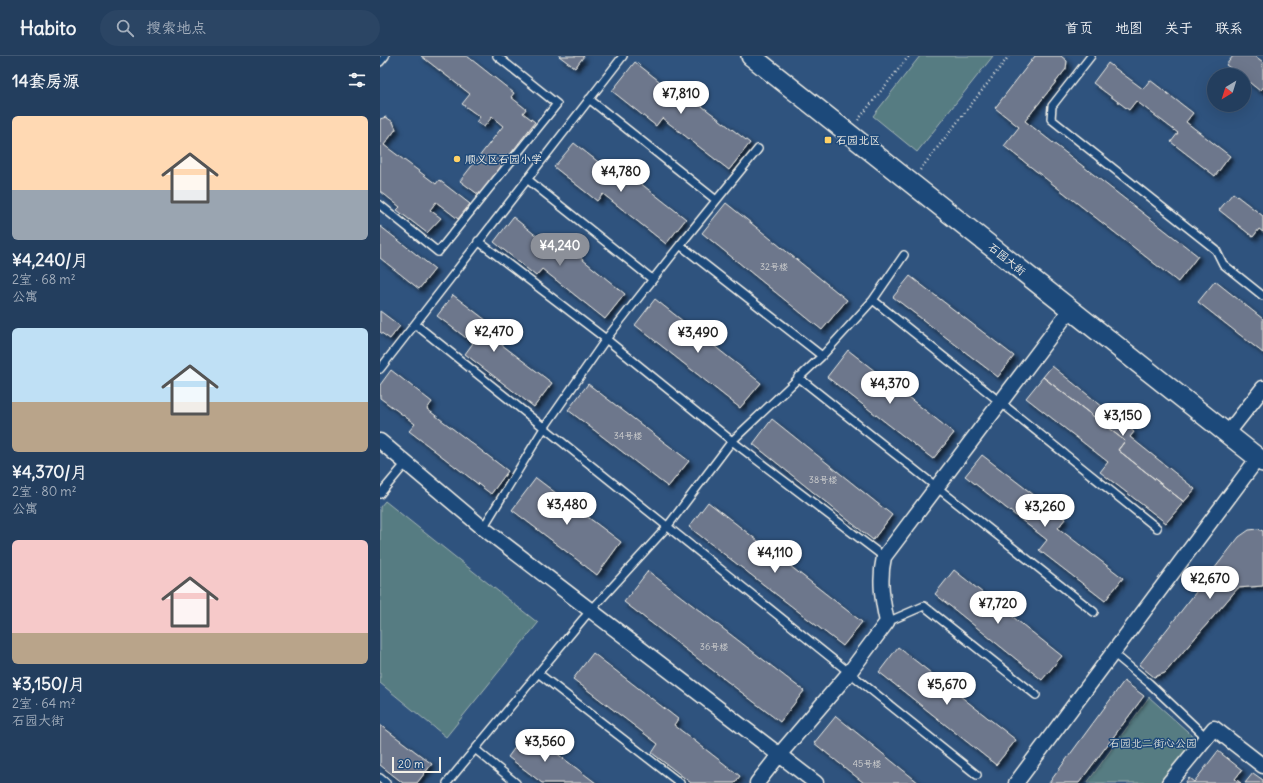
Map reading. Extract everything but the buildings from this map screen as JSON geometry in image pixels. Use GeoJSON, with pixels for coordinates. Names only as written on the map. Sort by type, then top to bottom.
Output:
{"type":"FeatureCollection","features":[{"type":"Feature","properties":{"kind":"street","name":"石园大街"},"geometry":{"type":"LineString","coordinates":[[751,56],[911,181],[1070,310],[1260,460]]}},
{"type":"Feature","properties":{"kind":"street"},"geometry":{"type":"LineString","coordinates":[[757,783],[849,673],[887,622],[882,596],[881,572],[884,557],[1070,310]]}},
{"type":"Feature","properties":{"kind":"street"},"geometry":{"type":"LineString","coordinates":[[1227,434],[1263,388]]}},
{"type":"Feature","properties":{"kind":"street"},"geometry":{"type":"LineString","coordinates":[[380,441],[483,528],[816,783]]}},
{"type":"Feature","properties":{"kind":"street"},"geometry":{"type":"LineString","coordinates":[[1016,783],[1260,460]]}},
{"type":"Feature","properties":{"kind":"street"},"geometry":{"type":"LineString","coordinates":[[1169,783],[1214,728],[1263,766]]}},
{"type":"Feature","properties":{"kind":"lane"},"geometry":{"type":"LineString","coordinates":[[380,62],[385,56]]}},
{"type":"Feature","properties":{"kind":"lane"},"geometry":{"type":"LineString","coordinates":[[380,206],[438,252],[557,104],[497,56]]}},
{"type":"Feature","properties":{"kind":"lane"},"geometry":{"type":"LineString","coordinates":[[380,369],[623,56]]}},
{"type":"Feature","properties":{"kind":"lane"},"geometry":{"type":"LineString","coordinates":[[1091,56],[1052,106],[1051,118],[1216,250],[1223,264],[1263,296]]}},
{"type":"Feature","properties":{"kind":"lane"},"geometry":{"type":"LineString","coordinates":[[589,99],[716,200]]}},
{"type":"Feature","properties":{"kind":"lane"},"geometry":{"type":"LineString","coordinates":[[483,528],[544,428],[606,339],[652,279],[758,149]]}},
{"type":"Feature","properties":{"kind":"lane"},"geometry":{"type":"LineString","coordinates":[[527,179],[652,279]]}},
{"type":"Feature","properties":{"kind":"lane"},"geometry":{"type":"LineString","coordinates":[[478,241],[606,339],[732,441],[884,557]]}},
{"type":"Feature","properties":{"kind":"lane"},"geometry":{"type":"LineString","coordinates":[[680,245],[822,356]]}},
{"type":"Feature","properties":{"kind":"lane"},"geometry":{"type":"LineString","coordinates":[[447,783],[590,611],[667,527],[732,441],[822,356],[873,300],[904,255]]}},
{"type":"Feature","properties":{"kind":"lane"},"geometry":{"type":"LineString","coordinates":[[873,300],[1157,528]]}},
{"type":"Feature","properties":{"kind":"lane"},"geometry":{"type":"LineString","coordinates":[[414,324],[977,775]]}},
{"type":"Feature","properties":{"kind":"lane"},"geometry":{"type":"LineString","coordinates":[[798,378],[1094,612]]}},
{"type":"Feature","properties":{"kind":"lane"},"geometry":{"type":"LineString","coordinates":[[380,494],[406,463]]}},
{"type":"Feature","properties":{"kind":"lane"},"geometry":{"type":"LineString","coordinates":[[887,622],[924,606],[1036,695]]}},
{"type":"Feature","properties":{"kind":"lane"},"geometry":{"type":"LineString","coordinates":[[1113,653],[1149,683],[1206,737]]}},
{"type":"Feature","properties":{"kind":"lane"},"geometry":{"type":"LineString","coordinates":[[538,673],[680,783]]}},
{"type":"Feature","properties":{"kind":"lane"},"geometry":{"type":"LineString","coordinates":[[475,749],[516,783]]}},
{"type":"Feature","properties":{"kind":"lane"},"geometry":{"type":"LineString","coordinates":[[380,778],[386,783]]}},
{"type":"Feature","properties":{"kind":"path"},"geometry":{"type":"LineString","coordinates":[[849,132],[908,56]]}},
{"type":"Feature","properties":{"kind":"path"},"geometry":{"type":"LineString","coordinates":[[911,181],[1009,56]]}},
{"type":"Feature","properties":{"kind":"green space"},"geometry":{"type":"Polygon","coordinates":[[[920,56],[993,56],[917,152],[873,116],[920,56]]]}},
{"type":"Feature","properties":{"kind":"green space"},"geometry":{"type":"Polygon","coordinates":[[[385,501],[538,623],[446,737],[380,683],[380,507],[385,501]]]}},
{"type":"Feature","properties":{"kind":"green space","name":"石园北二街心公园"},"geometry":{"type":"Polygon","coordinates":[[[1149,697],[1196,739],[1160,783],[1087,783],[1149,697]]]}},
{"type":"Feature","properties":{"kind":"place","name":"石园北区"},"geometry":{"type":"Point","coordinates":[828,140]}},
{"type":"Feature","properties":{"kind":"place","name":"顺义区石园小学"},"geometry":{"type":"Point","coordinates":[457,159]}}]}
